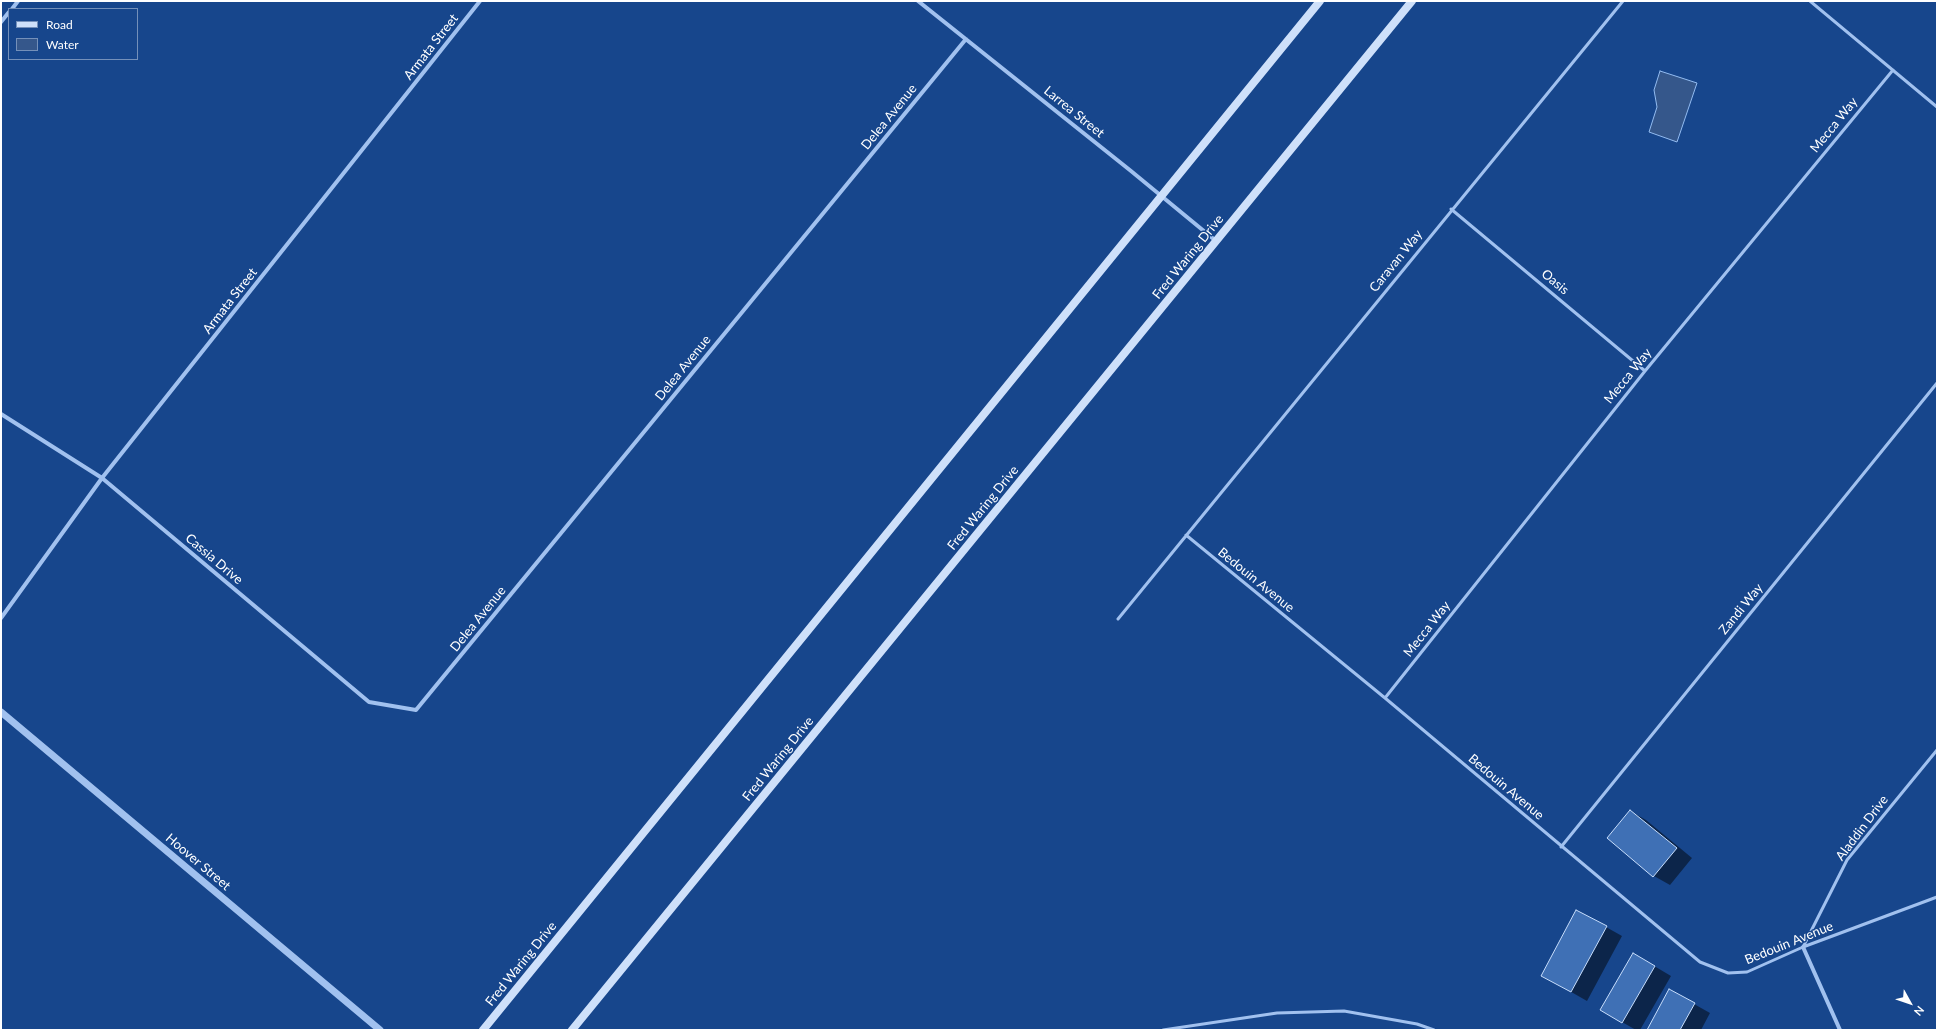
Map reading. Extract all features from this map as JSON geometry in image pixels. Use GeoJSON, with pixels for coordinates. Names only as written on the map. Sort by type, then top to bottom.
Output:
{"type":"FeatureCollection","features":[{"type":"Feature","properties":{"kind":"main road","name":"Fred Waring Drive"},"geometry":{"type":"LineString","coordinates":[[483,1030],[1320,1]]}},
{"type":"Feature","properties":{"kind":"main road","name":"Fred Waring Drive"},"geometry":{"type":"LineString","coordinates":[[572,1030],[1412,1]]}},
{"type":"Feature","properties":{"kind":"street","name":"Armata Street"},"geometry":{"type":"LineString","coordinates":[[1,618],[102,478],[480,1]]}},
{"type":"Feature","properties":{"kind":"street","name":"Larrea Street"},"geometry":{"type":"LineString","coordinates":[[918,1],[1216,242]]}},
{"type":"Feature","properties":{"kind":"street"},"geometry":{"type":"LineString","coordinates":[[1,22],[8,13]]}},
{"type":"Feature","properties":{"kind":"street","name":"Delea Avenue"},"geometry":{"type":"LineString","coordinates":[[416,710],[966,39]]}},
{"type":"Feature","properties":{"kind":"street","name":"Cassia Drive"},"geometry":{"type":"LineString","coordinates":[[1,414],[102,478],[369,702],[416,710]]}},
{"type":"Feature","properties":{"kind":"street","name":"Hoover Street"},"geometry":{"type":"LineString","coordinates":[[1,712],[380,1030]]}},
{"type":"Feature","properties":{"kind":"street"},"geometry":{"type":"LineString","coordinates":[[1803,947],[1840,1030]]}},
{"type":"Feature","properties":{"kind":"lane","name":"Caravan Way"},"geometry":{"type":"LineString","coordinates":[[1186,535],[1451,209],[1623,1]]}},
{"type":"Feature","properties":{"kind":"lane"},"geometry":{"type":"LineString","coordinates":[[1810,1],[1937,107]]}},
{"type":"Feature","properties":{"kind":"lane","name":"Mecca Way"},"geometry":{"type":"LineString","coordinates":[[1385,698],[1645,371],[1892,70]]}},
{"type":"Feature","properties":{"kind":"lane","name":"Oasis"},"geometry":{"type":"LineString","coordinates":[[1451,209],[1645,371]]}},
{"type":"Feature","properties":{"kind":"lane","name":"Zandi Way"},"geometry":{"type":"LineString","coordinates":[[1561,847],[1937,383]]}},
{"type":"Feature","properties":{"kind":"lane"},"geometry":{"type":"LineString","coordinates":[[1118,619],[1186,535]]}},
{"type":"Feature","properties":{"kind":"lane","name":"Bedouin Avenue"},"geometry":{"type":"LineString","coordinates":[[1186,535],[1385,698],[1700,962],[1728,972],[1747,972],[1803,947],[1937,897]]}},
{"type":"Feature","properties":{"kind":"lane","name":"Aladdin Drive"},"geometry":{"type":"LineString","coordinates":[[1803,947],[1847,860],[1937,750]]}},
{"type":"Feature","properties":{"kind":"lane"},"geometry":{"type":"LineString","coordinates":[[1163,1030],[1277,1013],[1344,1011],[1417,1024],[1434,1030]]}},
{"type":"Feature","properties":{"kind":"water"},"geometry":{"type":"Polygon","coordinates":[[[1660,71],[1697,83],[1677,142],[1649,132],[1657,107],[1654,90],[1660,71]]]}},
{"type":"Feature","properties":{"kind":"building"},"geometry":{"type":"Polygon","coordinates":[[[1630,810],[1677,848],[1653,877],[1607,838],[1630,810]]]}},
{"type":"Feature","properties":{"kind":"building"},"geometry":{"type":"Polygon","coordinates":[[[1576,910],[1607,926],[1571,992],[1541,976],[1576,910]]]}},
{"type":"Feature","properties":{"kind":"building"},"geometry":{"type":"Polygon","coordinates":[[[1633,953],[1655,966],[1622,1023],[1600,1010],[1633,953]]]}},
{"type":"Feature","properties":{"kind":"building"},"geometry":{"type":"Polygon","coordinates":[[[1669,989],[1695,1003],[1680,1030],[1647,1030],[1669,989]]]}}]}
